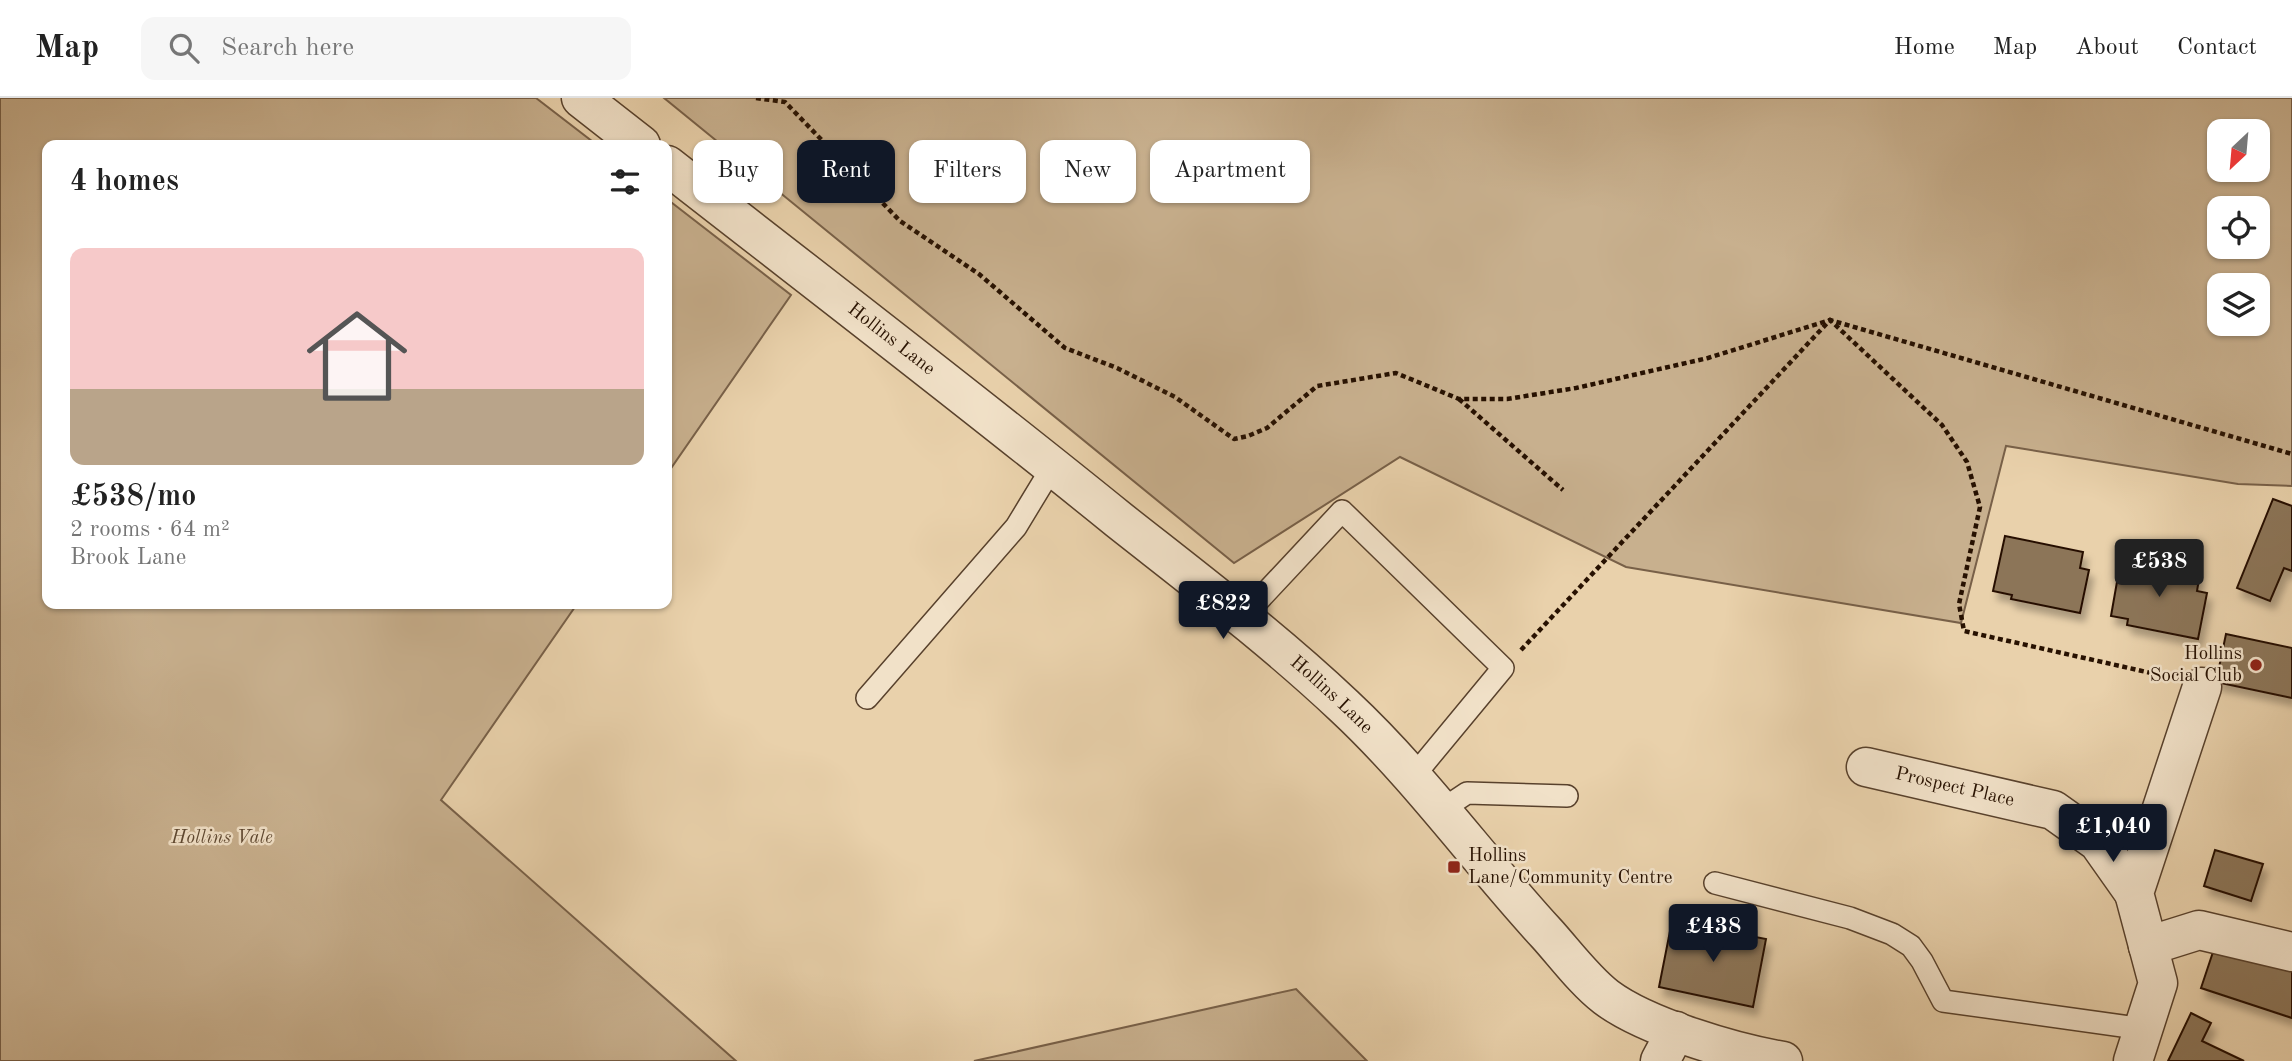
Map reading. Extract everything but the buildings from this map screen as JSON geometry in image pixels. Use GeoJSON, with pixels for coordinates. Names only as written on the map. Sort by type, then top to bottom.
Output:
{"type":"FeatureCollection","features":[{"type":"Feature","properties":{"kind":"street"},"geometry":{"type":"LineString","coordinates":[[581,98],[636,140]]}},
{"type":"Feature","properties":{"kind":"street","name":"Hollins Lane"},"geometry":{"type":"LineString","coordinates":[[672,169],[1054,466],[1242,618],[1345,706],[1412,778],[1504,888],[1604,995],[1629,1012],[1668,1046],[1783,1061]]}},
{"type":"Feature","properties":{"kind":"street"},"geometry":{"type":"LineString","coordinates":[[2138,1045],[2158,983],[2134,893],[2202,687]]}},
{"type":"Feature","properties":{"kind":"street","name":"Prospect Place"},"geometry":{"type":"LineString","coordinates":[[1866,767],[2053,810],[2098,842],[2134,893]]}},
{"type":"Feature","properties":{"kind":"street"},"geometry":{"type":"LineString","coordinates":[[2148,946],[2199,930],[2292,952]]}},
{"type":"Feature","properties":{"kind":"lane"},"geometry":{"type":"LineString","coordinates":[[867,698],[1016,527],[1054,466]]}},
{"type":"Feature","properties":{"kind":"lane"},"geometry":{"type":"LineString","coordinates":[[1242,618],[1342,511],[1503,668],[1412,778]]}},
{"type":"Feature","properties":{"kind":"lane"},"geometry":{"type":"LineString","coordinates":[[1440,811],[1467,793],[1567,796]]}},
{"type":"Feature","properties":{"kind":"lane"},"geometry":{"type":"LineString","coordinates":[[1715,883],[1850,918],[1892,934],[1911,946],[1943,1001],[2138,1045]]}},
{"type":"Feature","properties":{"kind":"path"},"geometry":{"type":"LineString","coordinates":[[756,98],[785,102],[900,221],[979,274],[1065,348],[1116,368],[1175,397],[1234,439],[1267,429],[1295,402],[1317,386],[1395,373],[1459,399],[1563,490]]}},
{"type":"Feature","properties":{"kind":"path"},"geometry":{"type":"LineString","coordinates":[[1459,399],[1507,399],[1576,388],[1707,358],[1830,320],[2292,454]]}},
{"type":"Feature","properties":{"kind":"path"},"geometry":{"type":"LineString","coordinates":[[1503,668],[1830,320]]}},
{"type":"Feature","properties":{"kind":"path"},"geometry":{"type":"LineString","coordinates":[[1830,320],[1942,425],[1967,462],[1980,508],[1959,604],[1964,631],[2202,687]]}},
{"type":"Feature","properties":{"kind":"green space","name":"Hollins Vale"},"geometry":{"type":"Polygon","coordinates":[[[0,98],[536,98],[591,140],[42,140],[42,609],[574,609],[441,800],[736,1061],[0,1061],[0,98]]]}},
{"type":"Feature","properties":{"kind":"green space"},"geometry":{"type":"Polygon","coordinates":[[[664,98],[2292,98],[2292,486],[2238,484],[2006,446],[1961,623],[1626,567],[1400,457],[1234,563],[783,195],[783,140],[715,140],[664,98]]]}},
{"type":"Feature","properties":{"kind":"green space"},"geometry":{"type":"Polygon","coordinates":[[[672,203],[791,295],[672,467],[672,203]]]}},
{"type":"Feature","properties":{"kind":"green space"},"geometry":{"type":"Polygon","coordinates":[[[1296,989],[1367,1061],[974,1061],[1296,989]]]}},
{"type":"Feature","properties":{"kind":"place","name":"Hollins Social Club"},"geometry":{"type":"Point","coordinates":[2256,665]}},
{"type":"Feature","properties":{"kind":"place","name":"Hollins Lane/Community Centre"},"geometry":{"type":"Point","coordinates":[1454,867]}}]}
